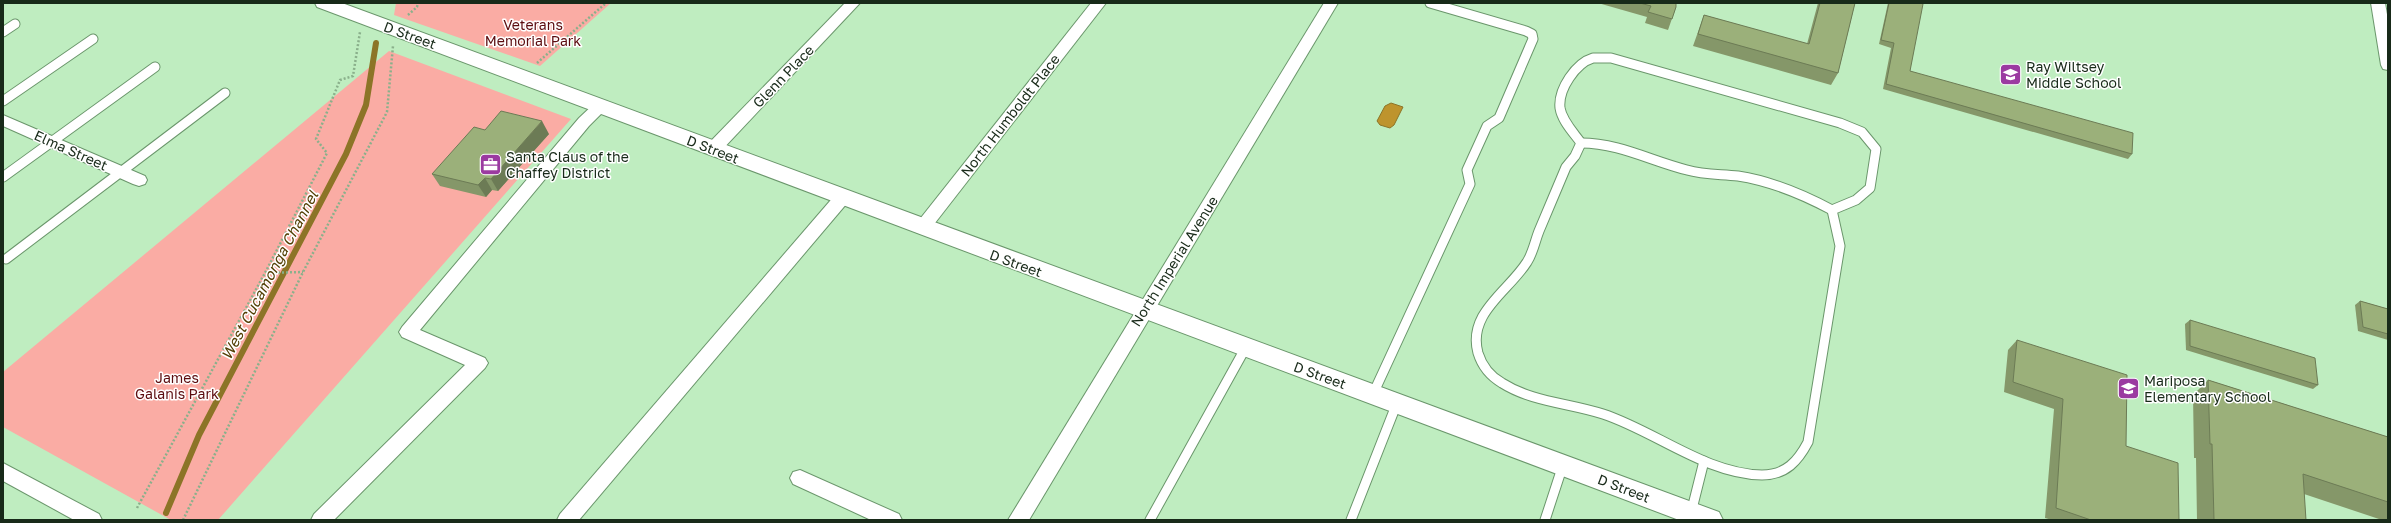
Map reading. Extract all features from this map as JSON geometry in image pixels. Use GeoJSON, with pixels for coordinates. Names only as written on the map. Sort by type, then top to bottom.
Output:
{"type":"FeatureCollection","features":[{"type":"Feature","properties":{"kind":"street","name":"D Street"},"geometry":{"type":"LineString","coordinates":[[324,3],[922,228],[1700,516]]}},
{"type":"Feature","properties":{"kind":"street","name":"Glenn Place"},"geometry":{"type":"LineString","coordinates":[[713,149],[853,3]]}},
{"type":"Feature","properties":{"kind":"street","name":"North Humboldt Place"},"geometry":{"type":"LineString","coordinates":[[922,228],[1098,3]]}},
{"type":"Feature","properties":{"kind":"street","name":"North Imperial Avenue"},"geometry":{"type":"LineString","coordinates":[[1018,520],[1144,310],[1332,3]]}},
{"type":"Feature","properties":{"kind":"street"},"geometry":{"type":"LineString","coordinates":[[2378,3],[2388,65]]}},
{"type":"Feature","properties":{"kind":"street"},"geometry":{"type":"LineString","coordinates":[[321,520],[479,363],[408,332],[579,128],[601,106]]}},
{"type":"Feature","properties":{"kind":"street","name":"Elma Street"},"geometry":{"type":"LineString","coordinates":[[3,120],[139,180]]}},
{"type":"Feature","properties":{"kind":"street"},"geometry":{"type":"LineString","coordinates":[[567,520],[842,198]]}},
{"type":"Feature","properties":{"kind":"street"},"geometry":{"type":"LineString","coordinates":[[3,471],[92,520]]}},
{"type":"Feature","properties":{"kind":"street"},"geometry":{"type":"LineString","coordinates":[[800,478],[892,520]]}},
{"type":"Feature","properties":{"kind":"lane"},"geometry":{"type":"LineString","coordinates":[[1373,394],[1470,184],[1467,170],[1487,126],[1499,118],[1533,39],[1532,34],[1526,31],[1430,3]]}},
{"type":"Feature","properties":{"kind":"lane"},"geometry":{"type":"LineString","coordinates":[[3,32],[16,24]]}},
{"type":"Feature","properties":{"kind":"lane"},"geometry":{"type":"LineString","coordinates":[[3,101],[92,39]]}},
{"type":"Feature","properties":{"kind":"lane"},"geometry":{"type":"LineString","coordinates":[[1581,143],[1561,111],[1559,104],[1570,75],[1582,61],[1590,58],[1611,58],[1840,123],[1862,132],[1876,148],[1870,188],[1856,200],[1832,210]]}},
{"type":"Feature","properties":{"kind":"lane"},"geometry":{"type":"LineString","coordinates":[[3,177],[155,67]]}},
{"type":"Feature","properties":{"kind":"lane"},"geometry":{"type":"LineString","coordinates":[[6,259],[225,93]]}},
{"type":"Feature","properties":{"kind":"lane"},"geometry":{"type":"LineString","coordinates":[[1581,143],[1596,142],[1630,150],[1690,172],[1739,176],[1771,183],[1798,192],[1832,210]]}},
{"type":"Feature","properties":{"kind":"lane"},"geometry":{"type":"LineString","coordinates":[[1581,143],[1575,156],[1566,167],[1527,261],[1494,300],[1478,326],[1476,343],[1481,362],[1489,374],[1520,392],[1602,414],[1630,424],[1664,438],[1704,461],[1744,474],[1765,476],[1781,472],[1794,464],[1804,453],[1808,442],[1840,246],[1840,235],[1831,216],[1832,210]]}},
{"type":"Feature","properties":{"kind":"lane"},"geometry":{"type":"LineString","coordinates":[[1150,520],[1246,347]]}},
{"type":"Feature","properties":{"kind":"lane"},"geometry":{"type":"LineString","coordinates":[[1351,520],[1397,403]]}},
{"type":"Feature","properties":{"kind":"lane"},"geometry":{"type":"LineString","coordinates":[[1700,516],[1704,461]]}},
{"type":"Feature","properties":{"kind":"lane"},"geometry":{"type":"LineString","coordinates":[[1545,520],[1563,465]]}},
{"type":"Feature","properties":{"kind":"path"},"geometry":{"type":"LineString","coordinates":[[408,15],[417,7],[418,3]]}},
{"type":"Feature","properties":{"kind":"path"},"geometry":{"type":"LineString","coordinates":[[537,63],[606,3]]}},
{"type":"Feature","properties":{"kind":"path"},"geometry":{"type":"LineString","coordinates":[[137,508],[265,273],[327,153],[316,139],[340,80],[353,76],[360,32]]}},
{"type":"Feature","properties":{"kind":"path"},"geometry":{"type":"LineString","coordinates":[[182,520],[303,272],[387,112],[393,44]]}},
{"type":"Feature","properties":{"kind":"path"},"geometry":{"type":"LineString","coordinates":[[265,273],[303,272]]}},
{"type":"Feature","properties":{"kind":"green space","name":"Veterans Memorial Park"},"geometry":{"type":"Polygon","coordinates":[[[396,3],[611,3],[540,66],[394,15],[396,3]]]}},
{"type":"Feature","properties":{"kind":"green space","name":"James Galanis Park"},"geometry":{"type":"Polygon","coordinates":[[[389,51],[571,119],[218,520],[171,520],[3,427],[3,372],[389,51]]]}},
{"type":"Feature","properties":{"kind":"shaded area"},"geometry":{"type":"Polygon","coordinates":[[[1391,103],[1403,107],[1394,125],[1390,128],[1380,125],[1377,121],[1385,106],[1391,103]]]}},
{"type":"Feature","properties":{"kind":"building"},"geometry":{"type":"Polygon","coordinates":[[[1640,3],[1676,3],[1676,7],[1672,19],[1648,12],[1651,6],[1640,3]]]}},
{"type":"Feature","properties":{"kind":"building"},"geometry":{"type":"Polygon","coordinates":[[[1820,3],[1855,3],[1838,73],[1698,34],[1704,15],[1809,44],[1820,3]]]}},
{"type":"Feature","properties":{"kind":"building"},"geometry":{"type":"Polygon","coordinates":[[[1889,3],[1923,4],[1910,71],[2133,133],[2132,154],[1886,84],[1894,43],[1881,40],[1889,3]]]}},
{"type":"Feature","properties":{"kind":"building"},"geometry":{"type":"Polygon","coordinates":[[[501,111],[542,121],[491,179],[485,178],[478,185],[432,174],[474,127],[485,130],[501,111]]]}},
{"type":"Feature","properties":{"kind":"building"},"geometry":{"type":"Polygon","coordinates":[[[2360,301],[2388,309],[2388,334],[2363,327],[2360,301]]]}},
{"type":"Feature","properties":{"kind":"building"},"geometry":{"type":"Polygon","coordinates":[[[2190,320],[2315,358],[2318,385],[2190,346],[2190,320]]]}},
{"type":"Feature","properties":{"kind":"building"},"geometry":{"type":"Polygon","coordinates":[[[2017,340],[2127,375],[2126,446],[2178,463],[2179,520],[2091,520],[2056,508],[2063,399],[2013,382],[2017,340]]]}},
{"type":"Feature","properties":{"kind":"building"},"geometry":{"type":"Polygon","coordinates":[[[2208,380],[2388,437],[2388,502],[2303,474],[2306,520],[2214,520],[2212,444],[2210,444],[2208,380]]]}},
{"type":"Feature","properties":{"kind":"waterway","name":"West Cucamonga Channel"},"geometry":{"type":"LineString","coordinates":[[166,513],[199,435],[346,154],[366,105],[376,43]]}},
{"type":"Feature","properties":{"kind":"place","name":"Ray Wiltsey Middle School"},"geometry":{"type":"Point","coordinates":[2010,74]}},
{"type":"Feature","properties":{"kind":"place","name":"Santa Claus of the Chaffey District"},"geometry":{"type":"Point","coordinates":[491,164]}},
{"type":"Feature","properties":{"kind":"place","name":"Mariposa Elementary School"},"geometry":{"type":"Point","coordinates":[2128,388]}}]}
